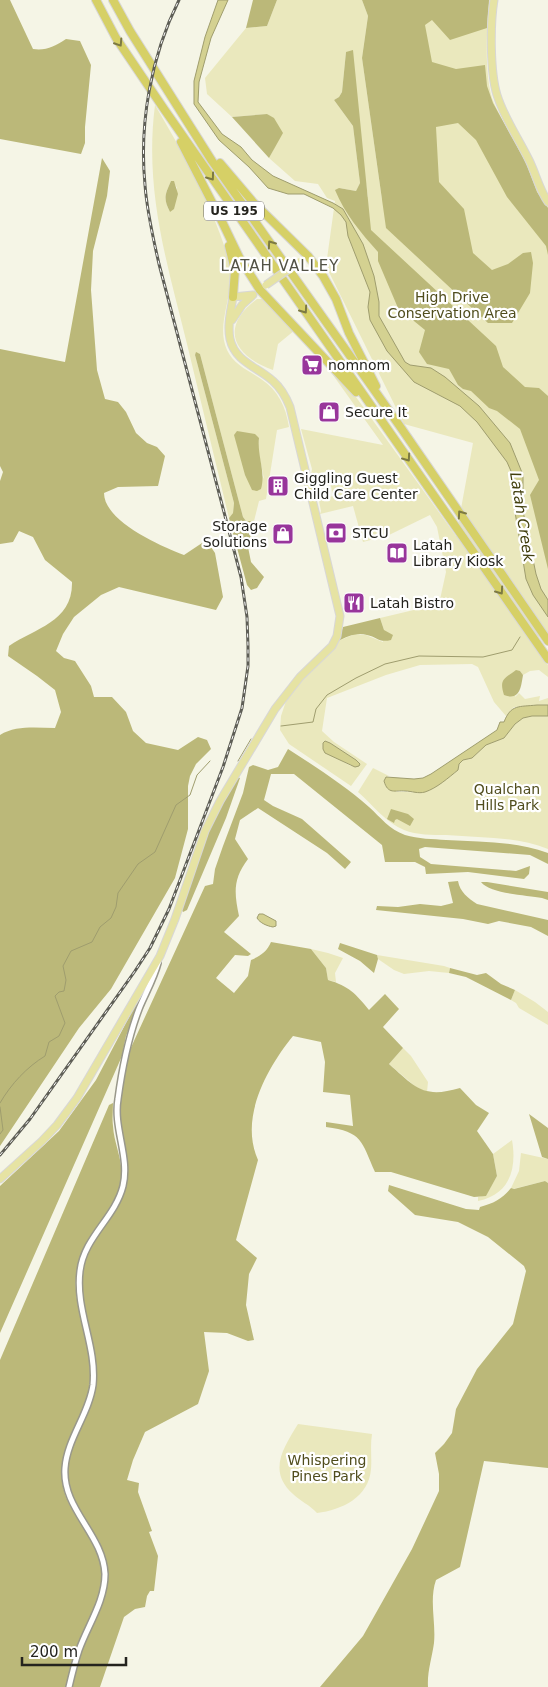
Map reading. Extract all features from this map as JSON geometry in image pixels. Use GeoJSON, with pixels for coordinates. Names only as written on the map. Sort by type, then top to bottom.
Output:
{"type":"FeatureCollection","features":[{"type":"Feature","properties":{"kind":"highway","name":"US 195"},"geometry":{"type":"LineString","coordinates":[[96,0],[116,38],[164,109],[548,659]]}},
{"type":"Feature","properties":{"kind":"highway","name":"US 195"},"geometry":{"type":"LineString","coordinates":[[113,0],[130,31],[212,161],[390,412],[548,641]]}},
{"type":"Feature","properties":{"kind":"highway"},"geometry":{"type":"LineString","coordinates":[[175,104],[191,121],[238,186],[308,256],[323,276],[336,299],[349,333],[390,412]]}},
{"type":"Feature","properties":{"kind":"highway"},"geometry":{"type":"LineString","coordinates":[[164,109],[239,257],[263,288],[379,418]]}},
{"type":"Feature","properties":{"kind":"highway"},"geometry":{"type":"LineString","coordinates":[[215,207],[234,262],[233,297]]}},
{"type":"Feature","properties":{"kind":"main road"},"geometry":{"type":"LineString","coordinates":[[494,0],[492,61],[494,83],[504,113],[531,163],[540,188],[548,202]]}},
{"type":"Feature","properties":{"kind":"main road"},"geometry":{"type":"LineString","coordinates":[[230,326],[239,309],[253,295],[308,256]]}},
{"type":"Feature","properties":{"kind":"main road"},"geometry":{"type":"LineString","coordinates":[[0,1179],[42,1141],[68,1111],[160,956],[175,919],[204,831],[220,801],[275,709],[300,677],[332,646],[337,636],[340,616],[288,402],[273,381],[236,354],[230,340],[233,297],[253,295]]}},
{"type":"Feature","properties":{"kind":"street"},"geometry":{"type":"LineString","coordinates":[[69,1687],[79,1649],[103,1592],[105,1575],[103,1560],[98,1547],[70,1498],[66,1483],[65,1469],[67,1456],[90,1400],[93,1384],[93,1365],[79,1287],[80,1268],[86,1248],[118,1200],[123,1185],[125,1168],[117,1124],[118,1099],[133,1027],[160,956]]}},
{"type":"Feature","properties":{"kind":"green space"},"geometry":{"type":"Polygon","coordinates":[[[0,0],[10,0],[33,49],[50,47],[66,39],[80,41],[91,65],[85,143],[81,154],[0,139],[0,0]]]}},
{"type":"Feature","properties":{"kind":"green space"},"geometry":{"type":"Polygon","coordinates":[[[253,0],[277,0],[267,26],[246,28],[253,0]]]}},
{"type":"Feature","properties":{"kind":"green space","name":"High Drive Conservation Area"},"geometry":{"type":"Polygon","coordinates":[[[277,0],[362,0],[368,16],[362,58],[382,200],[397,0],[490,0],[487,68],[491,93],[494,103],[548,206],[548,633],[530,640],[548,665],[548,677],[539,670],[530,671],[523,675],[520,671],[515,697],[519,693],[525,699],[540,696],[539,701],[548,698],[548,705],[514,707],[506,716],[494,702],[478,667],[472,664],[420,665],[386,675],[327,698],[322,731],[334,742],[367,764],[351,786],[289,744],[280,730],[281,716],[287,698],[299,681],[338,641],[355,634],[366,635],[383,642],[384,630],[380,618],[439,604],[446,572],[437,527],[430,515],[389,535],[363,542],[353,506],[320,514],[319,501],[317,500],[333,496],[328,471],[311,475],[312,469],[301,429],[383,445],[315,350],[356,397],[456,536],[473,443],[404,424],[326,266],[335,201],[327,198],[318,184],[295,181],[269,158],[282,133],[267,114],[232,117],[207,94],[205,78],[246,28],[267,26],[277,0]],[[346,52],[342,92],[334,100],[353,126],[360,183],[356,191],[339,188],[368,197],[346,52]],[[330,743],[342,761],[351,766],[356,760],[330,743]]]}},
{"type":"Feature","properties":{"kind":"green space"},"geometry":{"type":"Polygon","coordinates":[[[362,0],[489,0],[487,28],[450,40],[432,20],[425,25],[432,62],[456,69],[485,65],[487,86],[493,103],[526,163],[537,192],[548,208],[548,255],[546,246],[507,197],[476,140],[458,123],[436,127],[439,182],[464,209],[473,253],[492,270],[508,264],[523,253],[531,252],[533,263],[530,293],[512,323],[488,323],[386,228],[362,58],[368,16],[362,0]]]}},
{"type":"Feature","properties":{"kind":"green space"},"geometry":{"type":"Polygon","coordinates":[[[353,50],[371,230],[496,346],[503,367],[525,387],[539,388],[548,396],[548,569],[530,495],[539,480],[520,429],[497,411],[489,408],[471,391],[463,389],[458,385],[449,369],[427,364],[419,352],[425,330],[398,308],[378,261],[378,252],[349,215],[335,190],[339,188],[356,191],[360,183],[353,126],[334,100],[342,92],[346,52],[353,50]]]}},
{"type":"Feature","properties":{"kind":"green space"},"geometry":{"type":"Polygon","coordinates":[[[155,105],[199,184],[214,217],[227,255],[231,277],[223,330],[227,350],[233,360],[272,388],[283,406],[288,420],[289,427],[277,430],[266,499],[259,501],[254,521],[246,521],[243,517],[200,354],[197,353],[195,355],[234,503],[233,513],[229,518],[159,226],[155,197],[152,136],[155,105]],[[171,181],[166,197],[166,203],[170,212],[177,188],[173,181],[171,181]],[[237,431],[264,479],[258,449],[259,438],[237,431]]]}},
{"type":"Feature","properties":{"kind":"green space"},"geometry":{"type":"Polygon","coordinates":[[[267,114],[274,118],[283,133],[269,158],[232,117],[267,114]]]}},
{"type":"Feature","properties":{"kind":"green space"},"geometry":{"type":"Polygon","coordinates":[[[102,158],[110,171],[107,196],[93,251],[91,290],[97,370],[105,399],[118,402],[126,412],[136,433],[147,443],[157,447],[165,456],[158,486],[118,487],[104,493],[106,503],[123,523],[135,531],[184,555],[202,543],[209,544],[215,553],[223,597],[216,610],[119,587],[101,595],[74,617],[63,634],[56,651],[64,658],[75,661],[91,686],[94,697],[112,697],[126,712],[133,731],[146,743],[178,750],[198,737],[207,740],[211,749],[196,764],[190,776],[188,786],[188,829],[175,878],[111,989],[79,1028],[0,1146],[0,735],[20,728],[55,728],[61,712],[55,690],[8,656],[9,646],[51,622],[59,615],[71,595],[72,582],[45,560],[33,537],[19,531],[13,542],[0,544],[0,481],[3,472],[0,466],[0,349],[65,362],[102,158]]]}},
{"type":"Feature","properties":{"kind":"green space"},"geometry":{"type":"Polygon","coordinates":[[[171,181],[174,181],[178,194],[174,209],[170,212],[166,203],[166,197],[171,181]]]}},
{"type":"Feature","properties":{"kind":"green space"},"geometry":{"type":"Polygon","coordinates":[[[257,299],[263,299],[295,330],[278,344],[273,370],[248,357],[240,349],[236,340],[235,330],[238,320],[245,310],[257,299]]]}},
{"type":"Feature","properties":{"kind":"green space"},"geometry":{"type":"Polygon","coordinates":[[[196,352],[200,354],[243,517],[246,521],[254,521],[248,547],[251,562],[264,577],[257,588],[251,590],[247,585],[229,518],[233,513],[234,503],[195,355],[196,352]]]}},
{"type":"Feature","properties":{"kind":"green space"},"geometry":{"type":"Polygon","coordinates":[[[237,431],[255,434],[259,438],[263,476],[261,489],[257,491],[252,490],[245,475],[234,435],[237,431]]]}},
{"type":"Feature","properties":{"kind":"green space"},"geometry":{"type":"Polygon","coordinates":[[[380,618],[384,630],[393,635],[391,640],[381,640],[359,634],[338,641],[343,627],[380,618]]]}},
{"type":"Feature","properties":{"kind":"green space"},"geometry":{"type":"Polygon","coordinates":[[[516,670],[520,671],[523,675],[519,692],[513,696],[504,695],[502,682],[516,670]]]}},
{"type":"Feature","properties":{"kind":"green space","name":"Qualchan Hills Park"},"geometry":{"type":"Polygon","coordinates":[[[548,716],[548,849],[511,840],[409,832],[391,823],[358,792],[373,768],[389,776],[386,777],[397,792],[414,792],[432,787],[458,770],[459,764],[463,760],[472,758],[486,745],[504,738],[515,724],[523,718],[548,716]]]}},
{"type":"Feature","properties":{"kind":"green space"},"geometry":{"type":"Polygon","coordinates":[[[288,749],[340,784],[399,833],[426,839],[510,844],[548,853],[548,864],[530,855],[425,847],[419,849],[420,857],[431,864],[516,871],[530,866],[529,874],[524,879],[468,872],[426,874],[425,867],[415,862],[385,862],[382,845],[294,774],[271,774],[264,800],[302,819],[351,862],[345,869],[327,853],[258,808],[240,820],[235,839],[248,859],[237,879],[236,900],[239,916],[224,932],[251,954],[248,956],[235,955],[216,978],[234,993],[248,976],[251,960],[263,953],[271,942],[311,949],[326,968],[328,980],[352,991],[369,1010],[385,994],[399,1009],[383,1027],[403,1048],[389,1064],[420,1089],[437,1092],[460,1088],[476,1105],[489,1113],[477,1131],[493,1154],[497,1176],[486,1196],[474,1197],[391,1172],[375,1172],[363,1145],[354,1135],[326,1127],[326,1122],[353,1126],[350,1095],[323,1092],[325,1062],[321,1042],[293,1036],[265,1078],[254,1111],[252,1127],[253,1144],[258,1160],[236,1240],[257,1258],[249,1274],[246,1305],[254,1340],[248,1341],[227,1333],[204,1332],[209,1371],[198,1404],[145,1432],[127,1480],[139,1483],[138,1492],[152,1531],[149,1532],[158,1556],[154,1591],[150,1591],[147,1596],[145,1607],[135,1609],[124,1617],[100,1687],[71,1687],[81,1651],[105,1594],[107,1575],[105,1558],[99,1541],[71,1497],[67,1482],[69,1457],[90,1406],[94,1390],[81,1294],[81,1275],[86,1255],[125,1186],[118,1125],[120,1094],[128,1054],[205,886],[213,884],[215,869],[243,793],[249,767],[253,765],[268,770],[278,767],[288,749]]]}},
{"type":"Feature","properties":{"kind":"green space"},"geometry":{"type":"Polygon","coordinates":[[[237,777],[240,778],[226,818],[187,910],[183,912],[181,909],[208,831],[237,777]]]}},
{"type":"Feature","properties":{"kind":"green space"},"geometry":{"type":"Polygon","coordinates":[[[391,809],[408,814],[414,819],[410,826],[397,819],[394,823],[387,819],[391,809]]]}},
{"type":"Feature","properties":{"kind":"green space"},"geometry":{"type":"Polygon","coordinates":[[[458,881],[463,892],[477,904],[548,920],[548,936],[531,927],[499,921],[488,924],[463,919],[376,910],[377,906],[398,907],[420,904],[441,906],[453,903],[448,882],[458,881]]]}},
{"type":"Feature","properties":{"kind":"green space"},"geometry":{"type":"Polygon","coordinates":[[[481,882],[548,892],[548,900],[500,892],[481,882]]]}},
{"type":"Feature","properties":{"kind":"green space"},"geometry":{"type":"Polygon","coordinates":[[[340,943],[377,955],[378,959],[374,973],[360,961],[338,949],[340,943]]]}},
{"type":"Feature","properties":{"kind":"green space"},"geometry":{"type":"Polygon","coordinates":[[[311,949],[343,958],[335,973],[336,982],[328,980],[326,968],[311,949]]]}},
{"type":"Feature","properties":{"kind":"green space"},"geometry":{"type":"Polygon","coordinates":[[[377,955],[444,966],[450,968],[449,973],[429,971],[404,974],[394,970],[378,959],[377,955]]]}},
{"type":"Feature","properties":{"kind":"green space"},"geometry":{"type":"Polygon","coordinates":[[[450,968],[477,975],[486,973],[501,984],[515,990],[511,1000],[466,977],[449,973],[450,968]]]}},
{"type":"Feature","properties":{"kind":"green space"},"geometry":{"type":"Polygon","coordinates":[[[147,983],[126,1036],[122,1056],[0,1333],[0,1186],[59,1131],[96,1080],[147,983]]]}},
{"type":"Feature","properties":{"kind":"green space"},"geometry":{"type":"Polygon","coordinates":[[[515,990],[548,1012],[548,1025],[519,1008],[511,1000],[515,990]]]}},
{"type":"Feature","properties":{"kind":"green space"},"geometry":{"type":"Polygon","coordinates":[[[403,1048],[411,1056],[428,1082],[427,1092],[416,1087],[389,1064],[403,1048]]]}},
{"type":"Feature","properties":{"kind":"green space"},"geometry":{"type":"Polygon","coordinates":[[[113,1103],[114,1133],[122,1171],[120,1186],[116,1197],[85,1246],[77,1269],[77,1298],[89,1353],[90,1381],[85,1404],[67,1448],[62,1471],[66,1497],[98,1555],[102,1578],[101,1588],[75,1652],[67,1687],[0,1687],[0,1360],[109,1105],[113,1103]]]}},
{"type":"Feature","properties":{"kind":"green space"},"geometry":{"type":"Polygon","coordinates":[[[529,1114],[548,1128],[548,1159],[542,1157],[529,1114]]]}},
{"type":"Feature","properties":{"kind":"green space"},"geometry":{"type":"Polygon","coordinates":[[[512,1140],[513,1160],[509,1179],[498,1193],[478,1201],[478,1197],[486,1195],[497,1176],[493,1154],[512,1140]]]}},
{"type":"Feature","properties":{"kind":"green space"},"geometry":{"type":"Polygon","coordinates":[[[521,1153],[548,1159],[548,1183],[545,1181],[511,1188],[519,1171],[521,1153]]]}},
{"type":"Feature","properties":{"kind":"green space"},"geometry":{"type":"Polygon","coordinates":[[[545,1181],[548,1183],[548,1468],[484,1461],[460,1567],[436,1580],[434,1588],[434,1643],[428,1687],[320,1687],[363,1636],[412,1549],[439,1491],[439,1474],[435,1453],[452,1433],[456,1409],[477,1369],[513,1324],[526,1271],[524,1266],[488,1237],[458,1222],[415,1215],[388,1191],[389,1185],[466,1209],[479,1210],[480,1207],[501,1198],[511,1188],[514,1189],[545,1181]]]}},
{"type":"Feature","properties":{"kind":"green space","name":"Whispering Pines Park"},"geometry":{"type":"Polygon","coordinates":[[[298,1424],[372,1434],[369,1479],[360,1494],[353,1500],[336,1509],[317,1513],[285,1485],[279,1468],[280,1459],[298,1424]]]}},
{"type":"Feature","properties":{"kind":"water","name":"Latah Creek"},"geometry":{"type":"Polygon","coordinates":[[[218,0],[228,0],[211,38],[199,82],[198,102],[222,134],[241,147],[252,160],[273,176],[343,209],[363,244],[374,276],[379,302],[379,316],[405,362],[410,365],[431,368],[445,377],[479,406],[510,443],[523,475],[523,511],[536,574],[541,589],[548,600],[548,617],[533,595],[526,579],[515,512],[514,478],[507,462],[477,422],[460,406],[414,382],[387,351],[370,320],[368,307],[370,292],[348,236],[346,222],[333,208],[304,194],[288,194],[268,188],[249,167],[219,140],[194,104],[194,81],[205,37],[218,0]]]}},
{"type":"Feature","properties":{"kind":"water"},"geometry":{"type":"Polygon","coordinates":[[[548,705],[548,716],[523,718],[515,724],[504,738],[486,745],[472,758],[463,760],[459,764],[458,770],[434,788],[417,793],[392,791],[386,785],[384,781],[386,777],[414,779],[423,778],[431,774],[497,730],[500,722],[504,722],[513,709],[548,705]]]}},
{"type":"Feature","properties":{"kind":"water"},"geometry":{"type":"Polygon","coordinates":[[[325,741],[356,760],[360,764],[359,766],[355,767],[325,753],[323,743],[325,741]]]}},
{"type":"Feature","properties":{"kind":"water"},"geometry":{"type":"Polygon","coordinates":[[[259,914],[263,914],[276,921],[276,926],[271,927],[262,923],[257,918],[259,914]]]}},
{"type":"Feature","properties":{"kind":"waterway"},"geometry":{"type":"LineString","coordinates":[[281,726],[313,722],[316,709],[327,695],[385,664],[419,656],[483,657],[512,650],[520,637]]}},
{"type":"Feature","properties":{"kind":"waterway"},"geometry":{"type":"LineString","coordinates":[[238,761],[251,739]]}},
{"type":"Feature","properties":{"kind":"waterway"},"geometry":{"type":"LineString","coordinates":[[0,1103],[20,1077],[45,1056],[49,1042],[59,1036],[65,1023],[55,996],[59,992],[64,991],[66,980],[63,966],[71,951],[92,942],[100,927],[111,918],[116,907],[118,893],[138,864],[155,852],[176,805],[190,795],[197,775],[210,761]]}},
{"type":"Feature","properties":{"kind":"waterway"},"geometry":{"type":"LineString","coordinates":[[0,1107],[3,1130],[0,1134]]}},
{"type":"Feature","properties":{"kind":"railway"},"geometry":{"type":"LineString","coordinates":[[0,1155],[30,1119],[150,948],[169,909],[223,767],[242,708],[248,666],[248,646],[247,617],[241,577],[159,264],[152,235],[145,185],[144,138],[149,90],[161,44],[179,0]]}},
{"type":"Feature","properties":{"kind":"place","name":"nomnom"},"geometry":{"type":"Point","coordinates":[312,365]}},
{"type":"Feature","properties":{"kind":"place","name":"Secure It"},"geometry":{"type":"Point","coordinates":[329,412]}},
{"type":"Feature","properties":{"kind":"place","name":"Giggling Guest Child Care Center"},"geometry":{"type":"Point","coordinates":[278,486]}},
{"type":"Feature","properties":{"kind":"place","name":"STCU"},"geometry":{"type":"Point","coordinates":[336,533]}},
{"type":"Feature","properties":{"kind":"place","name":"Storage Solutions"},"geometry":{"type":"Point","coordinates":[283,534]}},
{"type":"Feature","properties":{"kind":"place","name":"Latah Library Kiosk"},"geometry":{"type":"Point","coordinates":[397,553]}},
{"type":"Feature","properties":{"kind":"place","name":"Latah Bistro"},"geometry":{"type":"Point","coordinates":[354,603]}},
{"type":"Feature","properties":{"kind":"district","name":"LATAH VALLEY"},"geometry":{"type":"Point","coordinates":[280,266]}}]}
